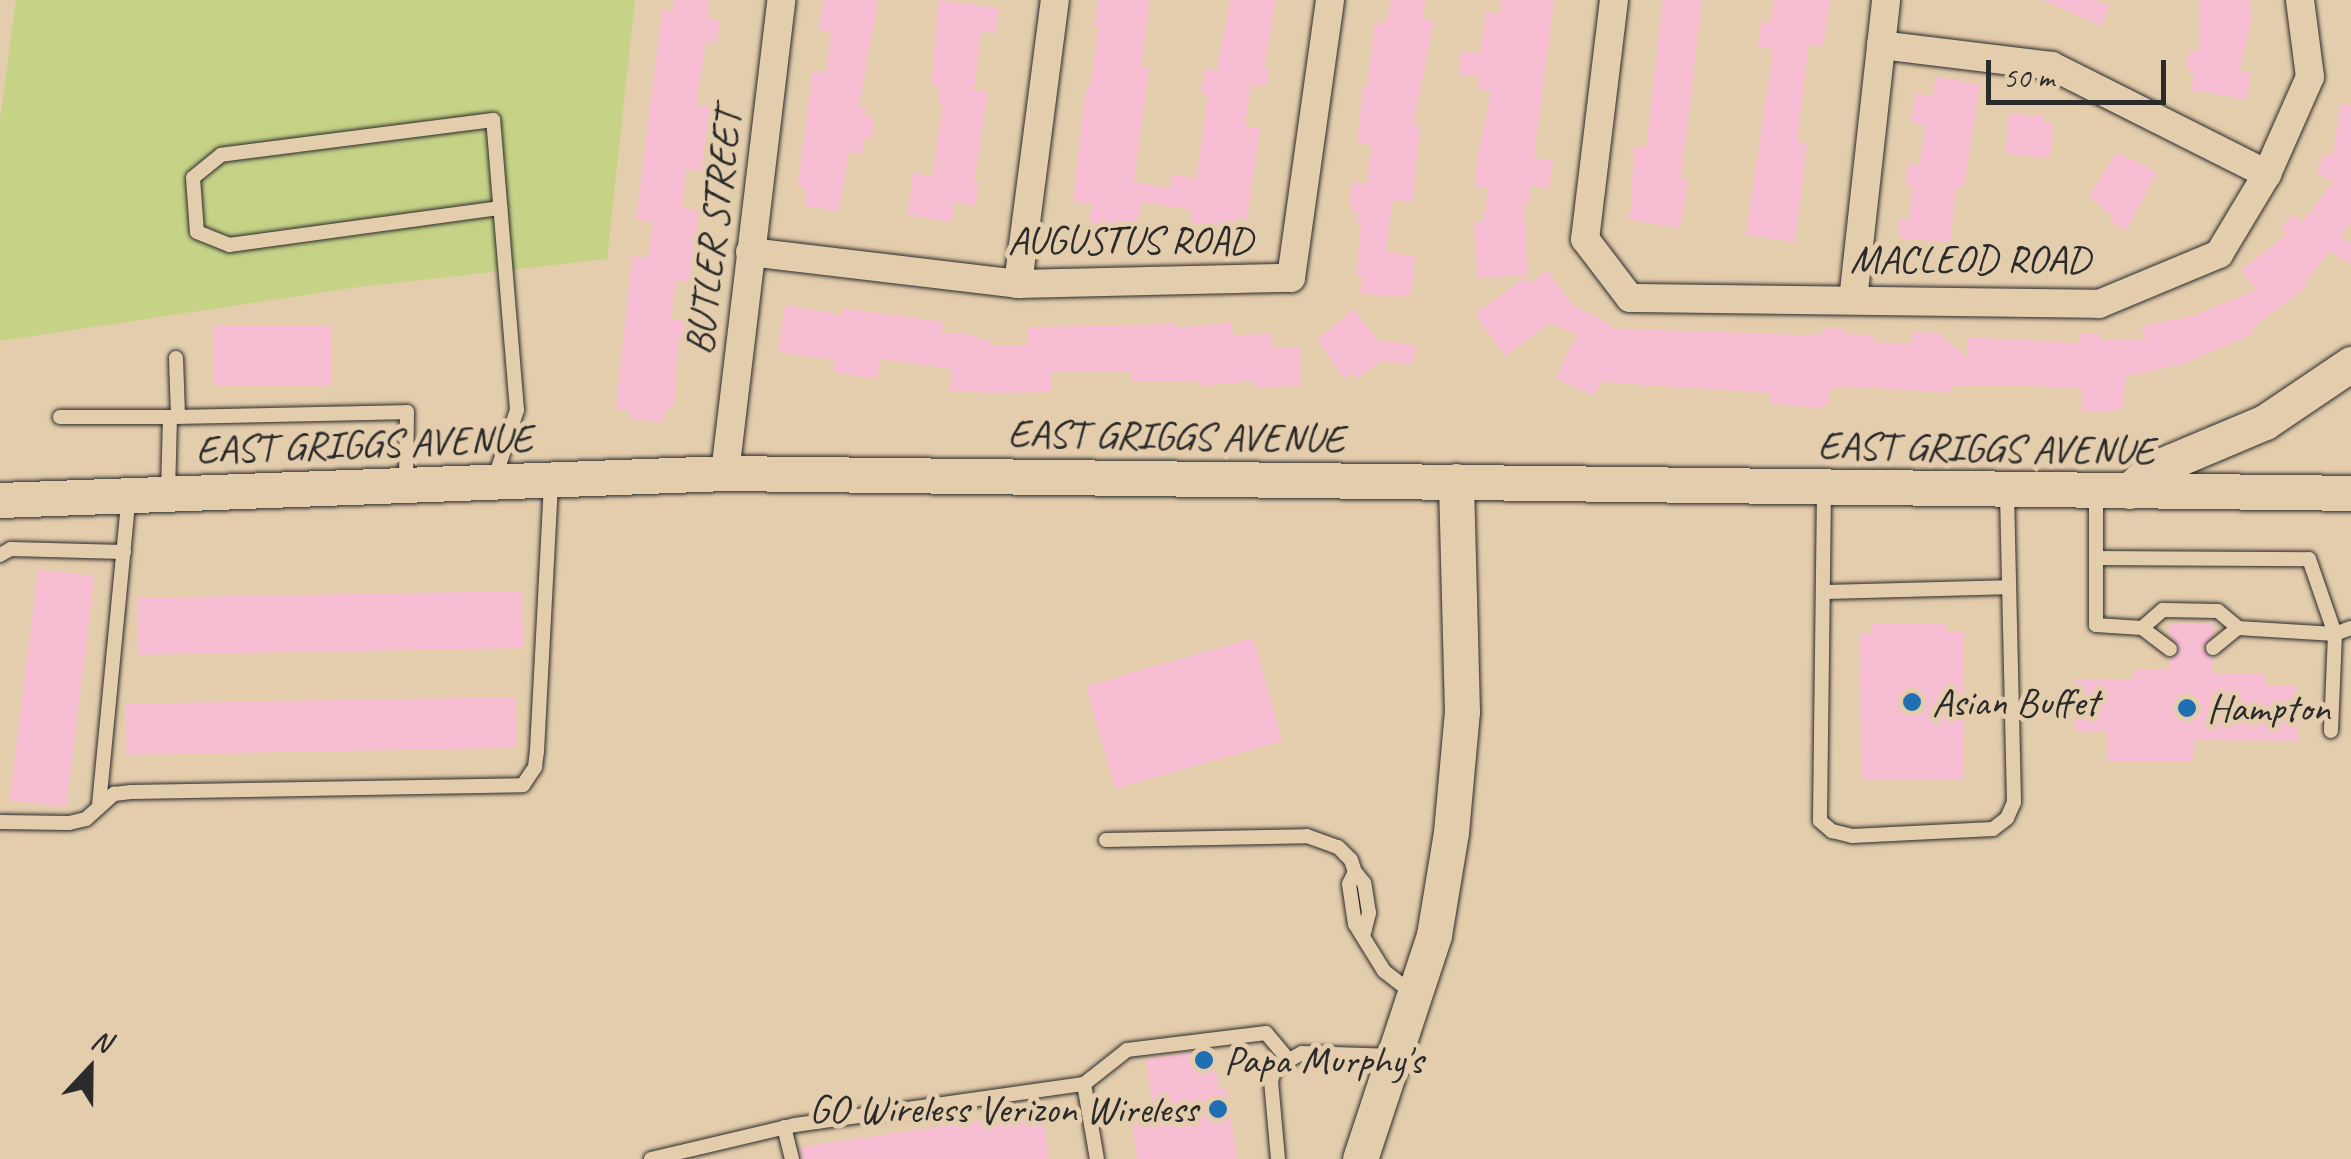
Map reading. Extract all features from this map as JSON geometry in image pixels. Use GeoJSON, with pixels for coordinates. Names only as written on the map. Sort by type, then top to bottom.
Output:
{"type":"FeatureCollection","features":[{"type":"Feature","properties":{"kind":"street","name":"BUTLER STREET"},"geometry":{"type":"LineString","coordinates":[[725,474],[781,0]]}},
{"type":"Feature","properties":{"kind":"street"},"geometry":{"type":"LineString","coordinates":[[1018,284],[1055,0]]}},
{"type":"Feature","properties":{"kind":"street","name":"AUGUSTUS ROAD"},"geometry":{"type":"LineString","coordinates":[[750,252],[1018,284],[1291,278],[1330,0]]}},
{"type":"Feature","properties":{"kind":"street","name":"MACLEOD ROAD"},"geometry":{"type":"LineString","coordinates":[[1614,0],[1585,239],[1630,298],[2098,304],[2219,254],[2267,174],[2310,77],[2300,0]]}},
{"type":"Feature","properties":{"kind":"street"},"geometry":{"type":"LineString","coordinates":[[1853,300],[1886,0]]}},
{"type":"Feature","properties":{"kind":"street"},"geometry":{"type":"LineString","coordinates":[[1881,45],[2052,66],[2267,174]]}},
{"type":"Feature","properties":{"kind":"street"},"geometry":{"type":"LineString","coordinates":[[2112,491],[2151,470],[2264,422],[2351,364]]}},
{"type":"Feature","properties":{"kind":"street","name":"EAST GRIGGS AVENUE"},"geometry":{"type":"LineString","coordinates":[[0,500],[725,474],[2351,494]]}},
{"type":"Feature","properties":{"kind":"street"},"geometry":{"type":"LineString","coordinates":[[1360,1159],[1434,935],[1451,832],[1462,712],[1456,481]]}},
{"type":"Feature","properties":{"kind":"lane"},"geometry":{"type":"LineString","coordinates":[[494,482],[517,410],[493,120],[221,155],[193,178],[197,232],[229,246],[500,208]]}},
{"type":"Feature","properties":{"kind":"lane"},"geometry":{"type":"LineString","coordinates":[[168,494],[176,358]]}},
{"type":"Feature","properties":{"kind":"lane"},"geometry":{"type":"LineString","coordinates":[[60,417],[407,412],[406,485]]}},
{"type":"Feature","properties":{"kind":"lane"},"geometry":{"type":"LineString","coordinates":[[0,822],[68,823],[86,819],[114,794],[132,792],[523,784],[535,767],[537,751],[550,480]]}},
{"type":"Feature","properties":{"kind":"lane"},"geometry":{"type":"LineString","coordinates":[[1824,489],[1820,822],[1832,832],[1852,836],[1978,832],[1993,830],[2007,818],[2014,802],[2007,491]]}},
{"type":"Feature","properties":{"kind":"lane"},"geometry":{"type":"LineString","coordinates":[[2112,491],[2096,558],[2096,626],[2142,628],[2170,649]]}},
{"type":"Feature","properties":{"kind":"lane"},"geometry":{"type":"LineString","coordinates":[[99,805],[128,496]]}},
{"type":"Feature","properties":{"kind":"lane"},"geometry":{"type":"LineString","coordinates":[[0,555],[12,549],[124,552]]}},
{"type":"Feature","properties":{"kind":"lane"},"geometry":{"type":"LineString","coordinates":[[2096,558],[2309,559],[2336,634],[2331,731]]}},
{"type":"Feature","properties":{"kind":"lane"},"geometry":{"type":"LineString","coordinates":[[1823,592],[2009,587]]}},
{"type":"Feature","properties":{"kind":"lane"},"geometry":{"type":"LineString","coordinates":[[2142,628],[2164,610],[2218,611],[2238,628],[2336,634],[2351,628]]}},
{"type":"Feature","properties":{"kind":"lane"},"geometry":{"type":"LineString","coordinates":[[2213,648],[2238,628]]}},
{"type":"Feature","properties":{"kind":"lane"},"geometry":{"type":"LineString","coordinates":[[1106,840],[1306,836],[1338,846],[1361,876],[1368,913],[1364,933],[1384,971],[1416,995]]}},
{"type":"Feature","properties":{"kind":"lane"},"geometry":{"type":"LineString","coordinates":[[651,1159],[784,1127],[1084,1084],[1127,1050],[1266,1033],[1286,1058]]}},
{"type":"Feature","properties":{"kind":"lane"},"geometry":{"type":"LineString","coordinates":[[1278,1159],[1271,1081],[1275,1068],[1286,1058],[1302,1053],[1396,1056]]}},
{"type":"Feature","properties":{"kind":"lane"},"geometry":{"type":"LineString","coordinates":[[1084,1084],[1097,1159]]}},
{"type":"Feature","properties":{"kind":"lane"},"geometry":{"type":"LineString","coordinates":[[784,1127],[792,1159]]}},
{"type":"Feature","properties":{"kind":"green space"},"geometry":{"type":"Polygon","coordinates":[[[16,0],[635,0],[607,259],[359,287],[0,341],[0,119],[16,0]]]}},
{"type":"Feature","properties":{"kind":"building"},"geometry":{"type":"Polygon","coordinates":[[[674,0],[710,0],[708,18],[720,20],[717,43],[706,41],[696,105],[710,107],[701,171],[686,169],[682,208],[699,210],[690,282],[676,280],[671,319],[685,321],[682,341],[678,340],[674,405],[665,411],[663,423],[629,418],[630,411],[616,409],[632,256],[648,258],[653,222],[636,220],[662,10],[672,12],[674,0]]]}},
{"type":"Feature","properties":{"kind":"building"},"geometry":{"type":"Polygon","coordinates":[[[823,0],[878,0],[859,107],[866,108],[865,116],[874,117],[872,138],[865,137],[863,153],[849,152],[839,211],[804,206],[807,193],[798,184],[812,71],[826,73],[831,33],[818,29],[823,0]]]}},
{"type":"Feature","properties":{"kind":"building"},"geometry":{"type":"Polygon","coordinates":[[[939,0],[999,8],[996,33],[981,31],[974,91],[988,92],[974,182],[979,183],[975,206],[954,203],[952,222],[907,215],[913,173],[932,176],[943,105],[938,104],[940,87],[931,86],[939,0]]]}},
{"type":"Feature","properties":{"kind":"building"},"geometry":{"type":"Polygon","coordinates":[[[1098,0],[1150,0],[1141,67],[1149,68],[1134,182],[1170,188],[1172,174],[1196,179],[1208,95],[1201,94],[1204,69],[1217,71],[1230,0],[1276,0],[1264,67],[1269,68],[1266,86],[1251,84],[1245,126],[1260,128],[1247,220],[1235,218],[1233,229],[1191,222],[1192,210],[1141,202],[1136,230],[1089,222],[1092,204],[1073,202],[1085,95],[1091,82],[1099,27],[1094,26],[1098,0]]]}},
{"type":"Feature","properties":{"kind":"building"},"geometry":{"type":"Polygon","coordinates":[[[1392,0],[1425,0],[1423,19],[1434,21],[1413,126],[1420,127],[1412,203],[1393,199],[1386,252],[1415,256],[1411,295],[1396,297],[1360,293],[1362,275],[1356,274],[1361,225],[1356,224],[1358,214],[1352,214],[1353,205],[1349,205],[1352,182],[1367,184],[1372,145],[1357,143],[1363,85],[1367,85],[1375,22],[1385,23],[1392,0]]]}},
{"type":"Feature","properties":{"kind":"building"},"geometry":{"type":"Polygon","coordinates":[[[1502,0],[1554,0],[1534,158],[1553,160],[1549,188],[1531,186],[1528,205],[1524,204],[1527,275],[1477,278],[1474,222],[1483,222],[1488,188],[1476,187],[1476,166],[1491,91],[1478,90],[1479,76],[1459,75],[1460,52],[1480,53],[1486,12],[1500,14],[1502,0]]]}},
{"type":"Feature","properties":{"kind":"building"},"geometry":{"type":"Polygon","coordinates":[[[1663,0],[1702,0],[1681,179],[1688,180],[1680,228],[1630,220],[1634,146],[1646,148],[1663,0]]]}},
{"type":"Feature","properties":{"kind":"building"},"geometry":{"type":"Polygon","coordinates":[[[1774,0],[1830,0],[1823,46],[1809,45],[1797,142],[1807,143],[1795,242],[1746,235],[1773,49],[1758,47],[1761,22],[1770,23],[1774,0]]]}},
{"type":"Feature","properties":{"kind":"building"},"geometry":{"type":"Polygon","coordinates":[[[2043,0],[2095,0],[2109,5],[2102,26],[2043,0]]]}},
{"type":"Feature","properties":{"kind":"building"},"geometry":{"type":"Polygon","coordinates":[[[2199,0],[2250,0],[2251,22],[2239,71],[2251,73],[2247,99],[2191,90],[2194,71],[2186,70],[2190,50],[2199,51],[2199,0]]]}},
{"type":"Feature","properties":{"kind":"building"},"geometry":{"type":"Polygon","coordinates":[[[1936,77],[1980,84],[1964,188],[1956,186],[1950,243],[1899,238],[1900,220],[1909,221],[1912,185],[1905,184],[1908,164],[1920,165],[1925,126],[1911,123],[1916,93],[1932,96],[1936,77]]]}},
{"type":"Feature","properties":{"kind":"building"},"geometry":{"type":"Polygon","coordinates":[[[2341,104],[2351,105],[2351,222],[2340,236],[2351,243],[2351,264],[2329,251],[2305,283],[2308,286],[2252,328],[2254,333],[2183,364],[2126,376],[2122,410],[2082,412],[2081,388],[2008,385],[1951,385],[1950,393],[1845,386],[1830,389],[1830,405],[1821,404],[1821,409],[1771,403],[1771,393],[1601,382],[1594,396],[1556,378],[1577,334],[1550,323],[1505,356],[1475,314],[1527,276],[1528,285],[1547,270],[1573,306],[1610,324],[1608,328],[1800,335],[1823,334],[1823,328],[1846,329],[1846,334],[1873,335],[1872,342],[1912,344],[1912,332],[1938,333],[1967,357],[1968,337],[2079,343],[2079,334],[2100,333],[2100,339],[2145,339],[2142,326],[2196,315],[2256,290],[2241,270],[2287,234],[2281,229],[2292,214],[2302,222],[2334,181],[2316,173],[2325,153],[2332,156],[2341,104]]]}},
{"type":"Feature","properties":{"kind":"building"},"geometry":{"type":"Polygon","coordinates":[[[2009,113],[2044,116],[2043,122],[2053,123],[2050,158],[2005,154],[2009,113]]]}},
{"type":"Feature","properties":{"kind":"building"},"geometry":{"type":"Polygon","coordinates":[[[2116,152],[2157,172],[2126,231],[2110,221],[2113,216],[2089,197],[2116,152]]]}},
{"type":"Feature","properties":{"kind":"building"},"geometry":{"type":"Polygon","coordinates":[[[785,305],[842,315],[843,308],[943,322],[942,333],[977,335],[977,339],[989,340],[989,346],[1028,345],[1028,327],[1177,324],[1177,328],[1231,322],[1233,335],[1272,334],[1273,348],[1300,348],[1301,386],[1256,387],[1256,381],[1199,386],[1198,381],[1132,382],[1132,371],[1051,372],[1051,392],[950,391],[951,369],[880,359],[877,379],[833,372],[835,360],[778,352],[785,305]]]}},
{"type":"Feature","properties":{"kind":"building"},"geometry":{"type":"Polygon","coordinates":[[[1354,309],[1377,340],[1416,345],[1413,364],[1381,361],[1356,379],[1353,373],[1345,379],[1317,340],[1354,309]]]}},
{"type":"Feature","properties":{"kind":"building"},"geometry":{"type":"Polygon","coordinates":[[[213,325],[332,325],[332,385],[213,385],[213,325]]]}},
{"type":"Feature","properties":{"kind":"building"},"geometry":{"type":"Polygon","coordinates":[[[38,569],[95,576],[66,807],[10,800],[38,569]]]}},
{"type":"Feature","properties":{"kind":"building"},"geometry":{"type":"Polygon","coordinates":[[[522,591],[523,648],[138,655],[137,598],[522,591]]]}},
{"type":"Feature","properties":{"kind":"building","name":"Hampton"},"geometry":{"type":"Polygon","coordinates":[[[2170,623],[2213,623],[2213,635],[2202,649],[2213,658],[2212,673],[2265,673],[2265,685],[2298,685],[2298,741],[2194,740],[2194,762],[2107,761],[2107,732],[2075,732],[2075,680],[2133,680],[2133,669],[2170,670],[2170,660],[2181,649],[2170,636],[2170,623]]]}},
{"type":"Feature","properties":{"kind":"building"},"geometry":{"type":"Polygon","coordinates":[[[1872,624],[1946,624],[1946,632],[1963,632],[1964,779],[1861,779],[1860,634],[1872,634],[1872,624]]]}},
{"type":"Feature","properties":{"kind":"building"},"geometry":{"type":"Polygon","coordinates":[[[1253,638],[1282,741],[1115,789],[1086,686],[1253,638]]]}},
{"type":"Feature","properties":{"kind":"building"},"geometry":{"type":"Polygon","coordinates":[[[515,697],[516,748],[126,755],[125,704],[515,697]]]}},
{"type":"Feature","properties":{"kind":"building"},"geometry":{"type":"Polygon","coordinates":[[[1213,1050],[1219,1090],[1227,1089],[1237,1159],[1137,1159],[1130,1106],[1152,1102],[1146,1059],[1213,1050]]]}},
{"type":"Feature","properties":{"kind":"building"},"geometry":{"type":"Polygon","coordinates":[[[1042,1111],[1049,1159],[802,1159],[800,1147],[1042,1111]]]}},
{"type":"Feature","properties":{"kind":"place","name":"Asian Buffet"},"geometry":{"type":"Point","coordinates":[1912,702]}},
{"type":"Feature","properties":{"kind":"place","name":"Hampton"},"geometry":{"type":"Point","coordinates":[2187,708]}},
{"type":"Feature","properties":{"kind":"place","name":"Papa Murphy's"},"geometry":{"type":"Point","coordinates":[1204,1060]}},
{"type":"Feature","properties":{"kind":"place","name":"GO Wireless Verizon Wireless"},"geometry":{"type":"Point","coordinates":[1218,1109]}}]}
